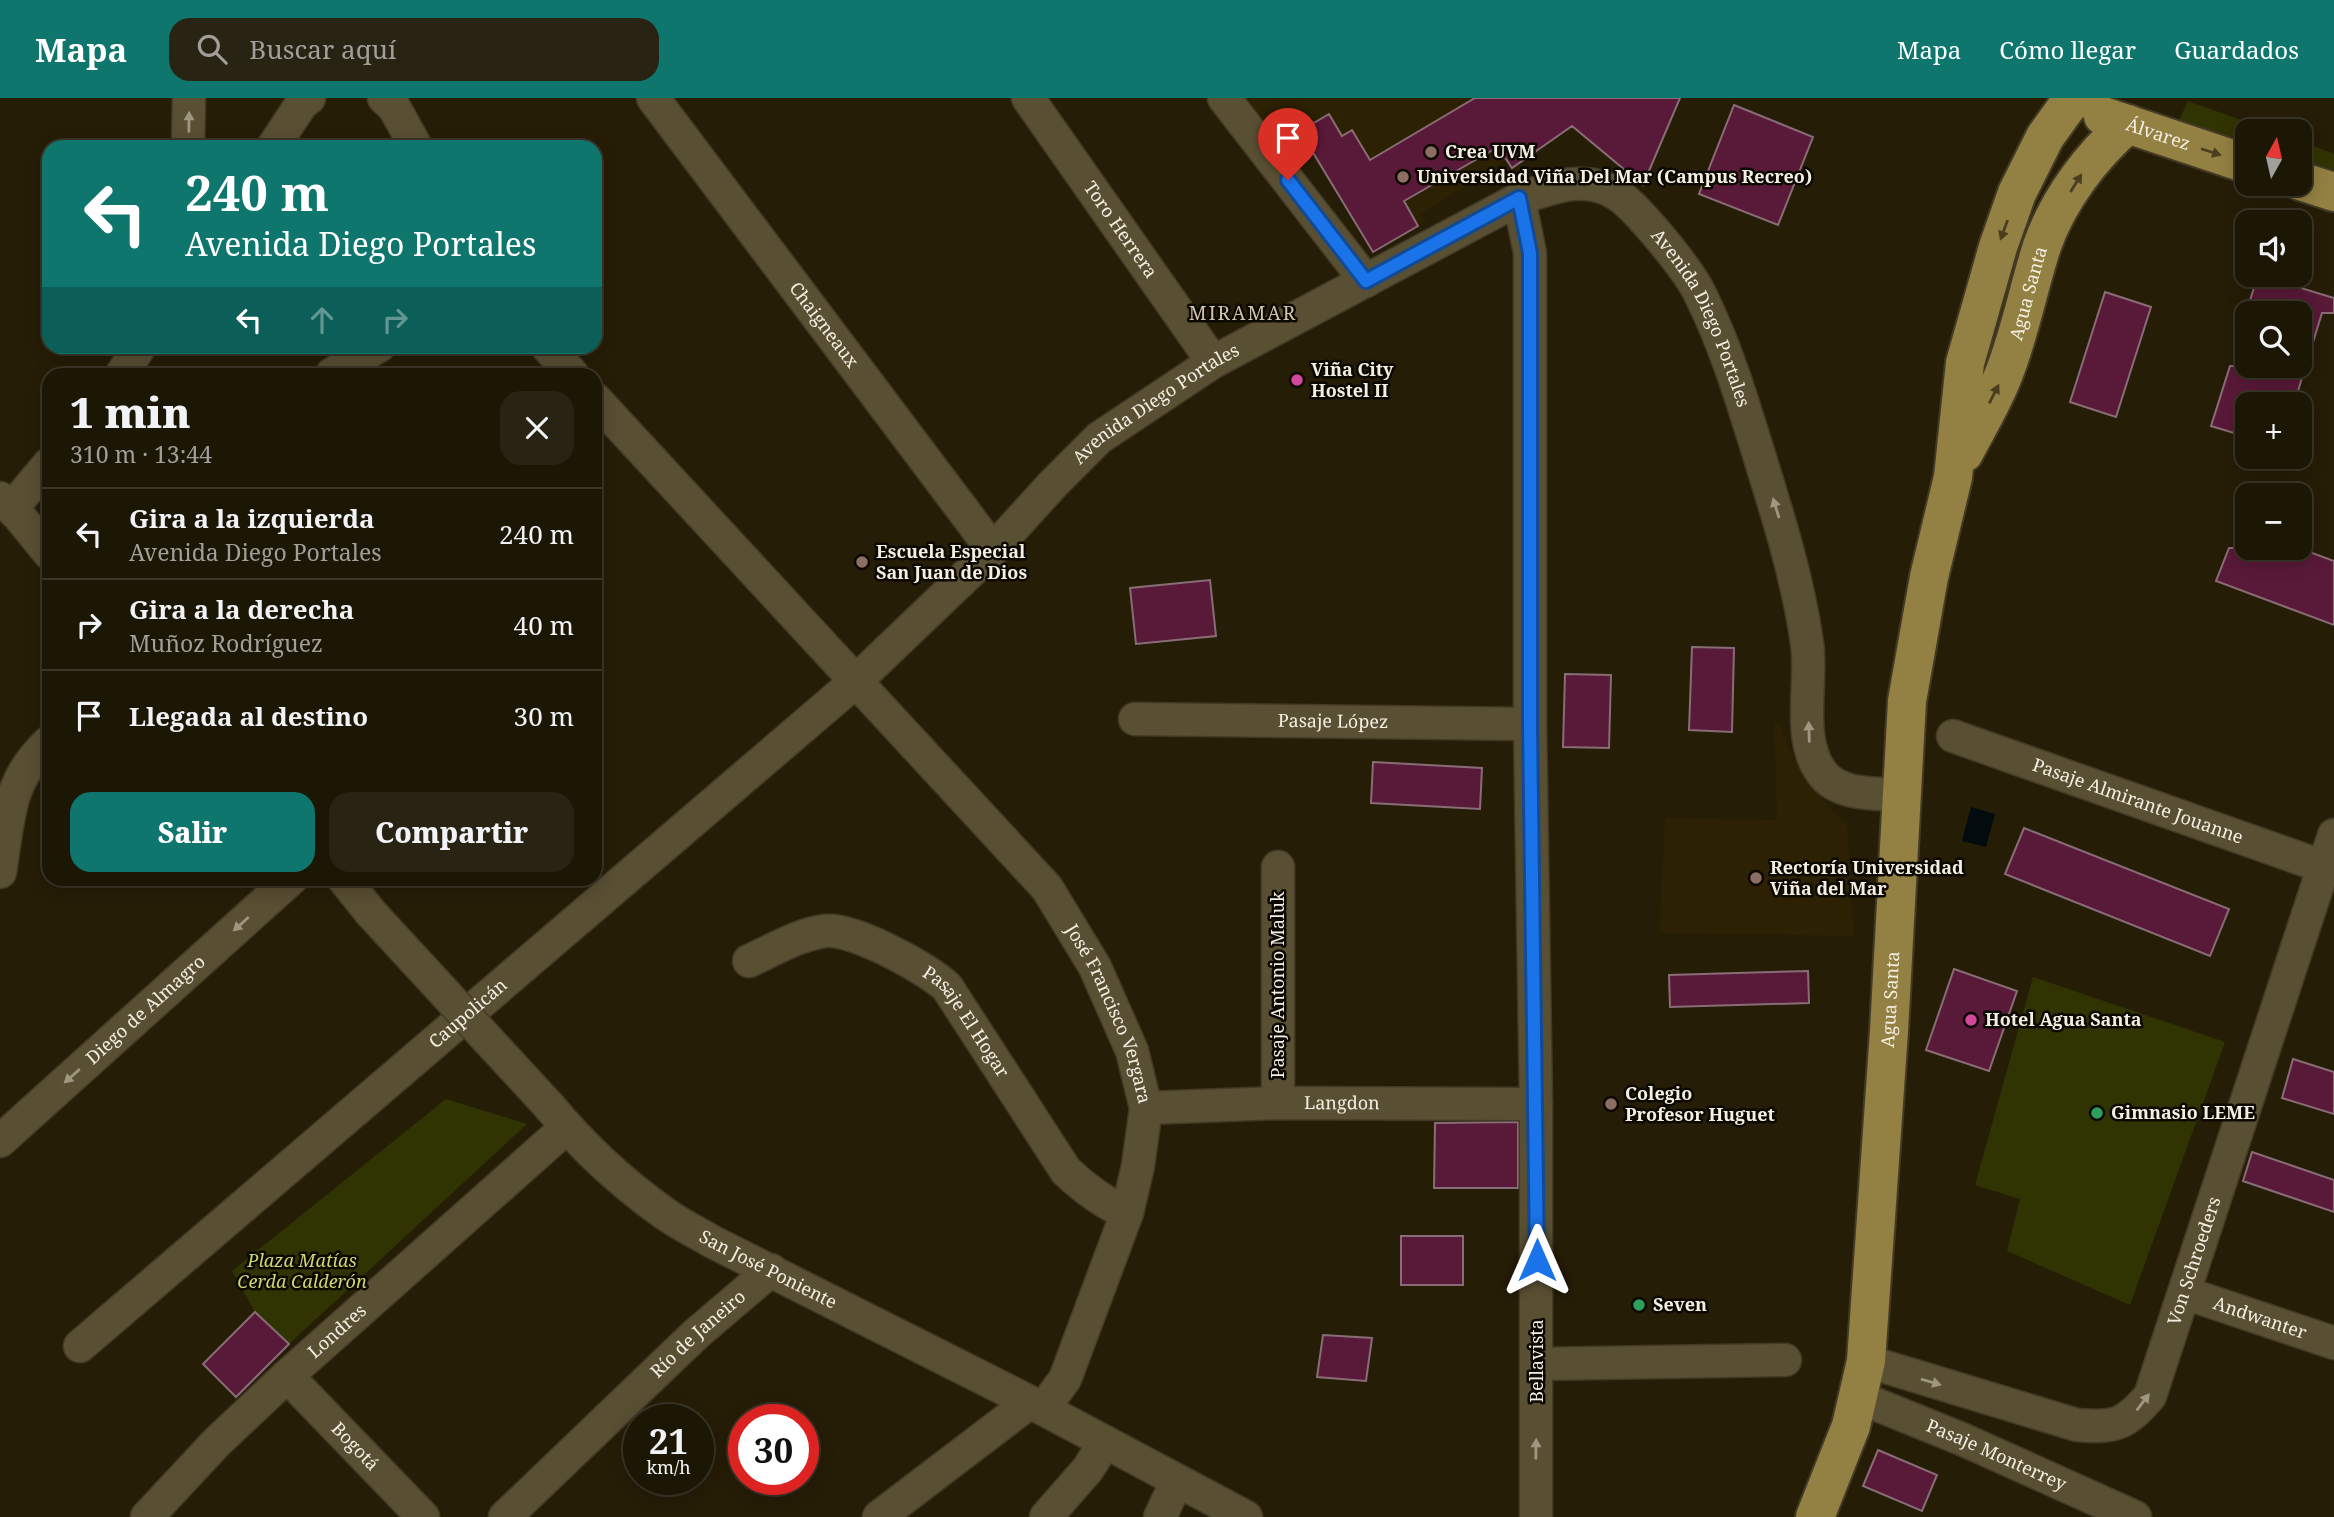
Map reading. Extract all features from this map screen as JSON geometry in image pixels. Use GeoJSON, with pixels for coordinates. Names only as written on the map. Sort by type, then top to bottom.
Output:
{"type":"FeatureCollection","features":[{"type":"Feature","properties":{"kind":"main road","name":"Álvarez"},"geometry":{"type":"LineString","coordinates":[[2067,100],[2235,160]]}},
{"type":"Feature","properties":{"kind":"main road","name":"Agua Santa"},"geometry":{"type":"LineString","coordinates":[[1815,1517],[1841,1456],[1862,1379],[1889,1031],[1907,701],[1916,639],[1952,477],[1965,363],[1998,247],[2017,193],[2067,100]]}},
{"type":"Feature","properties":{"kind":"main road","name":"Agua Santa"},"geometry":{"type":"LineString","coordinates":[[1952,477],[2003,376],[2042,245],[2056,216],[2088,164],[2105,144],[2128,124]]}},
{"type":"Feature","properties":{"kind":"main road"},"geometry":{"type":"LineString","coordinates":[[2312,185],[2334,192]]}},
{"type":"Feature","properties":{"kind":"street"},"geometry":{"type":"LineString","coordinates":[[188,140],[189,98]]}},
{"type":"Feature","properties":{"kind":"street"},"geometry":{"type":"LineString","coordinates":[[278,140],[302,103],[309,98]]}},
{"type":"Feature","properties":{"kind":"street"},"geometry":{"type":"LineString","coordinates":[[384,98],[394,107],[412,140]]}},
{"type":"Feature","properties":{"kind":"street","name":"Chaigneaux"},"geometry":{"type":"LineString","coordinates":[[653,98],[993,550]]}},
{"type":"Feature","properties":{"kind":"street","name":"Toro Herrera"},"geometry":{"type":"LineString","coordinates":[[1028,98],[1213,362]]}},
{"type":"Feature","properties":{"kind":"street"},"geometry":{"type":"LineString","coordinates":[[1224,98],[1366,281]]}},
{"type":"Feature","properties":{"kind":"street","name":"Avenida Diego Portales"},"geometry":{"type":"LineString","coordinates":[[856,682],[993,550],[1099,438],[1213,362],[1519,198],[1556,185],[1583,183],[1615,192],[1640,215],[1699,291],[1735,377],[1781,525],[1808,646],[1809,745],[1822,773],[1841,788],[1900,795]]}},
{"type":"Feature","properties":{"kind":"street","name":"Bellavista"},"geometry":{"type":"LineString","coordinates":[[1519,198],[1530,253],[1530,724],[1536,1104],[1536,1517]]}},
{"type":"Feature","properties":{"kind":"street"},"geometry":{"type":"LineString","coordinates":[[342,368],[366,354]]}},
{"type":"Feature","properties":{"kind":"street"},"geometry":{"type":"LineString","coordinates":[[554,354],[567,368]]}},
{"type":"Feature","properties":{"kind":"street"},"geometry":{"type":"LineString","coordinates":[[602,407],[856,682]]}},
{"type":"Feature","properties":{"kind":"street"},"geometry":{"type":"LineString","coordinates":[[42,470],[6,503],[42,542]]}},
{"type":"Feature","properties":{"kind":"street","name":"José Francisco Vergara"},"geometry":{"type":"LineString","coordinates":[[856,682],[1047,888],[1095,967],[1132,1051],[1146,1108],[1128,1213],[1065,1379],[1036,1406],[879,1517]]}},
{"type":"Feature","properties":{"kind":"street","name":"Caupolicán"},"geometry":{"type":"LineString","coordinates":[[80,1346],[856,682]]}},
{"type":"Feature","properties":{"kind":"street","name":"Pasaje López"},"geometry":{"type":"LineString","coordinates":[[1135,719],[1530,724]]}},
{"type":"Feature","properties":{"kind":"street","name":"Pasaje Almirante Jouanne"},"geometry":{"type":"LineString","coordinates":[[1953,736],[2323,867]]}},
{"type":"Feature","properties":{"kind":"street"},"geometry":{"type":"LineString","coordinates":[[0,872],[15,788],[31,759],[42,749]]}},
{"type":"Feature","properties":{"kind":"street","name":"Von Schroeders"},"geometry":{"type":"LineString","coordinates":[[1862,1379],[2077,1425],[2106,1427],[2133,1415],[2150,1396],[2334,835]]}},
{"type":"Feature","properties":{"kind":"street","name":"Pasaje Antonio Maluk"},"geometry":{"type":"LineString","coordinates":[[1278,867],[1278,1103]]}},
{"type":"Feature","properties":{"kind":"street","name":"Diego de Almagro"},"geometry":{"type":"LineString","coordinates":[[0,1141],[283,886]]}},
{"type":"Feature","properties":{"kind":"street","name":"San José Poniente"},"geometry":{"type":"LineString","coordinates":[[351,886],[371,914],[558,1117],[616,1174],[665,1214],[711,1241],[1036,1406],[1246,1517]]}},
{"type":"Feature","properties":{"kind":"street","name":"Pasaje El Hogar"},"geometry":{"type":"LineString","coordinates":[[749,961],[788,943],[824,931],[845,932],[934,975],[947,987],[1066,1171],[1082,1186],[1128,1213]]}},
{"type":"Feature","properties":{"kind":"street","name":"Langdon"},"geometry":{"type":"LineString","coordinates":[[1146,1108],[1278,1103],[1536,1104]]}},
{"type":"Feature","properties":{"kind":"street","name":"Londres"},"geometry":{"type":"LineString","coordinates":[[147,1517],[216,1443],[558,1117]]}},
{"type":"Feature","properties":{"kind":"street","name":"Río de Janeiro"},"geometry":{"type":"LineString","coordinates":[[505,1517],[696,1334],[771,1270]]}},
{"type":"Feature","properties":{"kind":"street","name":"Andwanter"},"geometry":{"type":"LineString","coordinates":[[2185,1293],[2334,1343]]}},
{"type":"Feature","properties":{"kind":"street"},"geometry":{"type":"LineString","coordinates":[[1537,1364],[1785,1360]]}},
{"type":"Feature","properties":{"kind":"street","name":"Bogotá"},"geometry":{"type":"LineString","coordinates":[[287,1376],[423,1517]]}},
{"type":"Feature","properties":{"kind":"street","name":"Pasaje Monterrey"},"geometry":{"type":"LineString","coordinates":[[1862,1379],[1964,1440],[2134,1517]]}},
{"type":"Feature","properties":{"kind":"street"},"geometry":{"type":"LineString","coordinates":[[1046,1517],[1088,1469],[1105,1443]]}},
{"type":"Feature","properties":{"kind":"street"},"geometry":{"type":"LineString","coordinates":[[1160,1517],[1177,1481]]}},
{"type":"Feature","properties":{"kind":"shaded area","name":"Universidad Viña Del Mar (Campus Recreo)"},"geometry":{"type":"Polygon","coordinates":[[[1245,98],[1680,98],[1643,185],[1576,129],[1565,132],[1512,168],[1506,160],[1421,214],[1427,221],[1373,252],[1292,120],[1272,129],[1245,98]]]}},
{"type":"Feature","properties":{"kind":"shaded area","name":"Rectoría Universidad Viña del Mar"},"geometry":{"type":"Polygon","coordinates":[[[1778,721],[1802,771],[1830,808],[1847,823],[1854,936],[1659,933],[1665,818],[1777,820],[1774,723],[1778,721]]]}},
{"type":"Feature","properties":{"kind":"shaded area"},"geometry":{"type":"Polygon","coordinates":[[[1971,807],[1995,814],[1986,847],[1962,841],[1971,807]]]}},
{"type":"Feature","properties":{"kind":"green space"},"geometry":{"type":"Polygon","coordinates":[[[2188,101],[2238,119],[2235,119],[2235,138],[2179,120],[2188,101]]]}},
{"type":"Feature","properties":{"kind":"green space"},"geometry":{"type":"Polygon","coordinates":[[[2312,146],[2334,154],[2334,170],[2312,163],[2312,146]]]}},
{"type":"Feature","properties":{"kind":"green space","name":"Gimnasio LEME"},"geometry":{"type":"Polygon","coordinates":[[[2033,977],[2225,1042],[2130,1305],[2007,1251],[2020,1199],[1975,1185],[2033,977]]]}},
{"type":"Feature","properties":{"kind":"green space","name":"Plaza Matías Cerda Calderón"},"geometry":{"type":"Polygon","coordinates":[[[446,1099],[527,1124],[289,1344],[255,1312],[232,1271],[446,1099]]]}},
{"type":"Feature","properties":{"kind":"building","name":"Universidad Viña Del Mar (Campus Recreo)"},"geometry":{"type":"Polygon","coordinates":[[[1475,98],[1680,98],[1643,185],[1572,126],[1512,168],[1498,147],[1404,201],[1418,226],[1373,252],[1300,131],[1329,114],[1342,136],[1352,130],[1370,160],[1475,98]]]}},
{"type":"Feature","properties":{"kind":"building"},"geometry":{"type":"Polygon","coordinates":[[[1734,105],[1813,137],[1778,225],[1699,194],[1734,105]]]}},
{"type":"Feature","properties":{"kind":"building"},"geometry":{"type":"Polygon","coordinates":[[[2254,287],[2298,287],[2334,298],[2334,313],[2322,313],[2312,346],[2312,301],[2250,301],[2254,287]]]}},
{"type":"Feature","properties":{"kind":"building"},"geometry":{"type":"Polygon","coordinates":[[[2105,292],[2151,307],[2116,417],[2070,402],[2105,292]]]}},
{"type":"Feature","properties":{"kind":"building"},"geometry":{"type":"Polygon","coordinates":[[[2230,366],[2235,366],[2235,378],[2302,378],[2298,392],[2235,392],[2235,433],[2211,426],[2230,366]]]}},
{"type":"Feature","properties":{"kind":"building"},"geometry":{"type":"Polygon","coordinates":[[[2229,548],[2235,548],[2235,560],[2312,560],[2312,553],[2334,561],[2334,625],[2216,581],[2229,548]]]}},
{"type":"Feature","properties":{"kind":"building"},"geometry":{"type":"Polygon","coordinates":[[[1210,580],[1216,636],[1136,644],[1130,588],[1210,580]]]}},
{"type":"Feature","properties":{"kind":"building"},"geometry":{"type":"Polygon","coordinates":[[[1692,647],[1734,648],[1732,732],[1689,730],[1692,647]]]}},
{"type":"Feature","properties":{"kind":"building"},"geometry":{"type":"Polygon","coordinates":[[[1565,674],[1611,675],[1609,748],[1563,747],[1565,674]]]}},
{"type":"Feature","properties":{"kind":"building"},"geometry":{"type":"Polygon","coordinates":[[[1373,762],[1482,768],[1480,809],[1371,803],[1373,762]]]}},
{"type":"Feature","properties":{"kind":"building"},"geometry":{"type":"Polygon","coordinates":[[[2024,828],[2229,909],[2210,956],[2005,874],[2024,828]]]}},
{"type":"Feature","properties":{"kind":"building","name":"Hotel Agua Santa"},"geometry":{"type":"Polygon","coordinates":[[[1954,969],[2017,991],[1989,1071],[1926,1050],[1954,969]]]}},
{"type":"Feature","properties":{"kind":"building"},"geometry":{"type":"Polygon","coordinates":[[[1808,971],[1809,1003],[1670,1007],[1669,975],[1808,971]]]}},
{"type":"Feature","properties":{"kind":"building"},"geometry":{"type":"Polygon","coordinates":[[[2293,1059],[2334,1072],[2334,1114],[2282,1098],[2293,1059]]]}},
{"type":"Feature","properties":{"kind":"building"},"geometry":{"type":"Polygon","coordinates":[[[1518,1122],[1518,1188],[1434,1188],[1435,1123],[1518,1122]]]}},
{"type":"Feature","properties":{"kind":"building"},"geometry":{"type":"Polygon","coordinates":[[[2252,1152],[2334,1180],[2334,1212],[2243,1181],[2252,1152]]]}},
{"type":"Feature","properties":{"kind":"building"},"geometry":{"type":"Polygon","coordinates":[[[1401,1236],[1463,1236],[1463,1285],[1401,1285],[1401,1236]]]}},
{"type":"Feature","properties":{"kind":"building"},"geometry":{"type":"Polygon","coordinates":[[[255,1312],[289,1344],[236,1397],[203,1364],[255,1312]]]}},
{"type":"Feature","properties":{"kind":"building"},"geometry":{"type":"Polygon","coordinates":[[[1323,1335],[1372,1338],[1366,1381],[1317,1377],[1323,1335]]]}},
{"type":"Feature","properties":{"kind":"building"},"geometry":{"type":"Polygon","coordinates":[[[1878,1450],[1937,1475],[1922,1511],[1863,1486],[1878,1450]]]}},
{"type":"Feature","properties":{"kind":"place","name":"Crea UVM"},"geometry":{"type":"Point","coordinates":[1431,152]}},
{"type":"Feature","properties":{"kind":"place","name":"Universidad Viña Del Mar (Campus Recreo)"},"geometry":{"type":"Point","coordinates":[1403,177]}},
{"type":"Feature","properties":{"kind":"place","name":"Viña City Hostel II"},"geometry":{"type":"Point","coordinates":[1297,380]}},
{"type":"Feature","properties":{"kind":"place","name":"Escuela Especial San Juan de Dios"},"geometry":{"type":"Point","coordinates":[862,562]}},
{"type":"Feature","properties":{"kind":"place","name":"Rectoría Universidad Viña del Mar"},"geometry":{"type":"Point","coordinates":[1756,878]}},
{"type":"Feature","properties":{"kind":"place","name":"Hotel Agua Santa"},"geometry":{"type":"Point","coordinates":[1971,1020]}},
{"type":"Feature","properties":{"kind":"place","name":"Colegio Profesor Huguet"},"geometry":{"type":"Point","coordinates":[1611,1104]}},
{"type":"Feature","properties":{"kind":"place","name":"Gimnasio LEME"},"geometry":{"type":"Point","coordinates":[2097,1113]}},
{"type":"Feature","properties":{"kind":"place","name":"Seven"},"geometry":{"type":"Point","coordinates":[1639,1305]}},
{"type":"Feature","properties":{"kind":"district","name":"MIRAMAR"},"geometry":{"type":"Point","coordinates":[1243,313]}},
{"type":"Feature","properties":{"kind":"route"},"geometry":{"type":"LineString","coordinates":[[1288,180],[1366,281],[1519,198],[1525,221],[1530,253],[1530,724],[1537,1260]]}}]}
